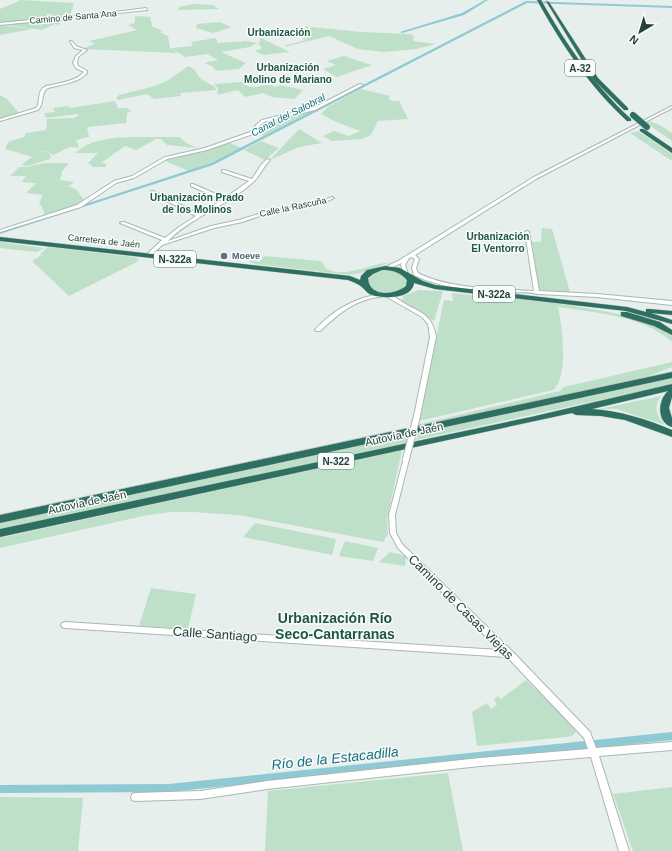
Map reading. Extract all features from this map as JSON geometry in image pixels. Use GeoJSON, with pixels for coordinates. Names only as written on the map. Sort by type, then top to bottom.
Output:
{"type":"FeatureCollection","features":[{"type":"Feature","properties":{"kind":"highway","name":"A-32"},"geometry":{"type":"LineString","coordinates":[[539,0],[588,78],[599,92],[631,118],[672,144]]}},
{"type":"Feature","properties":{"kind":"highway","name":"A-32"},"geometry":{"type":"LineString","coordinates":[[546,0],[596,78],[642,130],[672,151]]}},
{"type":"Feature","properties":{"kind":"highway","name":"Carretera de Jaén"},"geometry":{"type":"LineString","coordinates":[[0,239],[350,278],[370,272]]}},
{"type":"Feature","properties":{"kind":"highway","name":"N-322a"},"geometry":{"type":"LineString","coordinates":[[370,272],[385,268],[400,270],[420,283],[435,287],[616,308]]}},
{"type":"Feature","properties":{"kind":"highway"},"geometry":{"type":"LineString","coordinates":[[366,287],[364,278],[370,272]]}},
{"type":"Feature","properties":{"kind":"highway"},"geometry":{"type":"LineString","coordinates":[[402,293],[411,283],[407,275]]}},
{"type":"Feature","properties":{"kind":"highway","name":"Carretera de Jaén"},"geometry":{"type":"LineString","coordinates":[[350,278],[366,287]]}},
{"type":"Feature","properties":{"kind":"highway","name":"N-322a"},"geometry":{"type":"LineString","coordinates":[[366,287],[385,295],[402,293],[416,288],[435,287]]}},
{"type":"Feature","properties":{"kind":"highway"},"geometry":{"type":"LineString","coordinates":[[554,301],[633,317],[657,324],[672,333]]}},
{"type":"Feature","properties":{"kind":"highway"},"geometry":{"type":"LineString","coordinates":[[616,308],[672,313]]}},
{"type":"Feature","properties":{"kind":"highway"},"geometry":{"type":"LineString","coordinates":[[616,308],[640,312],[672,322]]}},
{"type":"Feature","properties":{"kind":"highway"},"geometry":{"type":"LineString","coordinates":[[651,380],[672,371]]}},
{"type":"Feature","properties":{"kind":"highway","name":"Autovía de Jaén"},"geometry":{"type":"LineString","coordinates":[[0,519],[672,375]]}},
{"type":"Feature","properties":{"kind":"highway","name":"Autovía de Jaén"},"geometry":{"type":"LineString","coordinates":[[0,533],[531,420],[672,387]]}},
{"type":"Feature","properties":{"kind":"highway"},"geometry":{"type":"LineString","coordinates":[[672,392],[667,396],[664,406],[665,412],[672,424]]}},
{"type":"Feature","properties":{"kind":"highway"},"geometry":{"type":"LineString","coordinates":[[531,420],[567,413],[606,412],[639,420],[672,434]]}},
{"type":"Feature","properties":{"kind":"street","name":"Camino de Santa Ana"},"geometry":{"type":"LineString","coordinates":[[0,24],[51,18],[124,13],[146,9]]}},
{"type":"Feature","properties":{"kind":"street"},"geometry":{"type":"LineString","coordinates":[[0,120],[37,109],[40,106],[44,88],[78,78],[85,74],[86,72],[77,67],[75,63],[77,57],[85,50],[75,47],[71,42]]}},
{"type":"Feature","properties":{"kind":"street"},"geometry":{"type":"LineString","coordinates":[[0,231],[78,206],[115,182],[133,177],[166,158],[206,149],[255,132],[257,126],[263,120],[314,109],[361,85]]}},
{"type":"Feature","properties":{"kind":"street"},"geometry":{"type":"LineString","coordinates":[[385,268],[417,252],[535,178],[672,107]]}},
{"type":"Feature","properties":{"kind":"street"},"geometry":{"type":"LineString","coordinates":[[148,256],[185,225],[258,177],[262,165],[268,160]]}},
{"type":"Feature","properties":{"kind":"street"},"geometry":{"type":"LineString","coordinates":[[223,171],[252,181]]}},
{"type":"Feature","properties":{"kind":"street"},"geometry":{"type":"LineString","coordinates":[[192,186],[225,200]]}},
{"type":"Feature","properties":{"kind":"street"},"geometry":{"type":"LineString","coordinates":[[152,192],[200,216]]}},
{"type":"Feature","properties":{"kind":"street","name":"Calle la Rascuña"},"geometry":{"type":"LineString","coordinates":[[162,244],[213,227],[262,214],[320,203],[332,198]]}},
{"type":"Feature","properties":{"kind":"street"},"geometry":{"type":"LineString","coordinates":[[122,223],[166,240]]}},
{"type":"Feature","properties":{"kind":"street"},"geometry":{"type":"LineString","coordinates":[[527,232],[537,293]]}},
{"type":"Feature","properties":{"kind":"street"},"geometry":{"type":"LineString","coordinates":[[416,264],[421,257],[417,252]]}},
{"type":"Feature","properties":{"kind":"street"},"geometry":{"type":"LineString","coordinates":[[410,256],[417,259],[414,268],[416,274],[428,281],[537,293],[571,294],[672,303]]}},
{"type":"Feature","properties":{"kind":"street"},"geometry":{"type":"LineString","coordinates":[[407,275],[403,264],[410,256]]}},
{"type":"Feature","properties":{"kind":"street"},"geometry":{"type":"LineString","coordinates":[[366,287],[366,298]]}},
{"type":"Feature","properties":{"kind":"street"},"geometry":{"type":"LineString","coordinates":[[318,330],[342,309],[366,298],[385,295],[398,301],[402,293]]}},
{"type":"Feature","properties":{"kind":"street","name":"Camino de Casas Viejas"},"geometry":{"type":"LineString","coordinates":[[398,301],[425,317],[432,328],[433,338],[417,416],[392,515],[393,533],[400,546],[509,654],[587,735],[624,851]]}},
{"type":"Feature","properties":{"kind":"street","name":"Calle Santiago"},"geometry":{"type":"LineString","coordinates":[[65,624],[509,654]]}},
{"type":"Feature","properties":{"kind":"street"},"geometry":{"type":"LineString","coordinates":[[135,796],[200,795],[267,785],[480,762],[672,746]]}},
{"type":"Feature","properties":{"kind":"green space"},"geometry":{"type":"Polygon","coordinates":[[[21,0],[74,3],[70,16],[73,16],[60,22],[60,25],[55,24],[42,30],[0,24],[0,9],[21,0]]]}},
{"type":"Feature","properties":{"kind":"green space"},"geometry":{"type":"Polygon","coordinates":[[[194,4],[213,5],[219,9],[178,10],[179,7],[194,4]]]}},
{"type":"Feature","properties":{"kind":"green space"},"geometry":{"type":"Polygon","coordinates":[[[135,16],[150,17],[151,26],[163,31],[160,32],[168,36],[170,48],[178,53],[82,49],[95,44],[89,41],[137,30],[128,25],[135,23],[135,16]]]}},
{"type":"Feature","properties":{"kind":"green space"},"geometry":{"type":"Polygon","coordinates":[[[219,22],[232,27],[213,33],[196,28],[197,24],[219,22]]]}},
{"type":"Feature","properties":{"kind":"green space"},"geometry":{"type":"Polygon","coordinates":[[[0,25],[33,29],[0,35],[0,25]]]}},
{"type":"Feature","properties":{"kind":"green space"},"geometry":{"type":"Polygon","coordinates":[[[306,26],[309,27],[304,42],[311,27],[361,32],[410,34],[414,36],[413,41],[436,44],[416,49],[384,52],[358,49],[329,36],[284,47],[287,45],[282,46],[303,41],[306,26]]]}},
{"type":"Feature","properties":{"kind":"green space"},"geometry":{"type":"Polygon","coordinates":[[[259,37],[290,52],[263,55],[255,51],[262,48],[258,43],[261,40],[259,37]]]}},
{"type":"Feature","properties":{"kind":"green space"},"geometry":{"type":"Polygon","coordinates":[[[216,38],[218,43],[245,41],[257,43],[250,47],[221,52],[246,63],[239,69],[216,71],[212,66],[204,63],[218,60],[207,54],[185,57],[171,48],[193,46],[191,42],[216,38]]]}},
{"type":"Feature","properties":{"kind":"green space"},"geometry":{"type":"Polygon","coordinates":[[[344,56],[372,65],[339,76],[338,78],[323,69],[336,65],[327,61],[344,56]]]}},
{"type":"Feature","properties":{"kind":"green space"},"geometry":{"type":"Polygon","coordinates":[[[188,66],[194,69],[201,79],[215,87],[216,90],[180,93],[181,96],[154,99],[147,94],[118,100],[116,98],[119,95],[155,86],[167,81],[188,66]]]}},
{"type":"Feature","properties":{"kind":"green space"},"geometry":{"type":"Polygon","coordinates":[[[242,82],[251,87],[270,85],[276,87],[280,85],[303,90],[294,99],[272,97],[263,93],[245,97],[238,90],[217,95],[218,88],[214,84],[242,82]]]}},
{"type":"Feature","properties":{"kind":"green space"},"geometry":{"type":"Polygon","coordinates":[[[361,89],[390,96],[389,99],[392,101],[399,101],[408,119],[378,121],[371,135],[362,139],[332,141],[323,136],[334,131],[349,136],[360,131],[334,121],[321,114],[329,106],[361,89]]]}},
{"type":"Feature","properties":{"kind":"green space"},"geometry":{"type":"Polygon","coordinates":[[[0,95],[7,99],[20,114],[0,119],[0,95]]]}},
{"type":"Feature","properties":{"kind":"green space"},"geometry":{"type":"Polygon","coordinates":[[[115,101],[118,108],[126,108],[132,111],[127,113],[126,123],[87,127],[89,137],[76,140],[79,148],[70,147],[53,155],[48,152],[35,149],[49,153],[51,156],[50,159],[28,166],[21,165],[32,157],[5,149],[8,142],[24,137],[26,133],[46,130],[47,119],[74,118],[79,115],[46,118],[44,113],[55,112],[53,108],[68,106],[70,108],[115,101]]]}},
{"type":"Feature","properties":{"kind":"green space"},"geometry":{"type":"Polygon","coordinates":[[[307,111],[311,112],[264,136],[258,130],[258,125],[264,121],[307,111]]]}},
{"type":"Feature","properties":{"kind":"green space"},"geometry":{"type":"Polygon","coordinates":[[[649,121],[660,125],[672,133],[672,141],[645,122],[649,121]]]}},
{"type":"Feature","properties":{"kind":"green space"},"geometry":{"type":"Polygon","coordinates":[[[299,129],[322,143],[299,147],[270,160],[299,129]]]}},
{"type":"Feature","properties":{"kind":"green space"},"geometry":{"type":"Polygon","coordinates":[[[638,131],[672,154],[672,161],[630,133],[638,131]]]}},
{"type":"Feature","properties":{"kind":"green space"},"geometry":{"type":"Polygon","coordinates":[[[180,137],[186,143],[197,148],[167,145],[161,139],[156,139],[136,150],[125,146],[101,163],[107,164],[105,167],[93,167],[88,163],[98,153],[75,153],[92,143],[111,138],[180,137]]]}},
{"type":"Feature","properties":{"kind":"green space"},"geometry":{"type":"Polygon","coordinates":[[[261,141],[279,148],[265,160],[244,150],[261,141]]]}},
{"type":"Feature","properties":{"kind":"green space"},"geometry":{"type":"Polygon","coordinates":[[[228,142],[241,148],[189,171],[163,160],[176,156],[194,154],[228,142]]]}},
{"type":"Feature","properties":{"kind":"green space"},"geometry":{"type":"Polygon","coordinates":[[[45,163],[69,163],[62,171],[60,180],[74,182],[69,186],[77,190],[84,200],[90,198],[83,203],[45,216],[39,203],[43,195],[26,193],[36,183],[22,182],[26,176],[10,176],[19,167],[27,167],[45,163]]]}},
{"type":"Feature","properties":{"kind":"green space"},"geometry":{"type":"Polygon","coordinates":[[[542,228],[552,229],[570,292],[539,290],[532,242],[541,242],[542,228]]]}},
{"type":"Feature","properties":{"kind":"green space"},"geometry":{"type":"Polygon","coordinates":[[[0,242],[44,248],[37,252],[0,248],[0,242]]]}},
{"type":"Feature","properties":{"kind":"green space"},"geometry":{"type":"Polygon","coordinates":[[[48,247],[139,259],[137,262],[69,296],[32,261],[43,254],[40,254],[48,247]]]}},
{"type":"Feature","properties":{"kind":"green space"},"geometry":{"type":"Polygon","coordinates":[[[264,256],[321,261],[327,269],[336,272],[351,271],[391,262],[362,273],[349,275],[255,264],[249,262],[251,260],[259,262],[264,256]]]}},
{"type":"Feature","properties":{"kind":"green space"},"geometry":{"type":"Polygon","coordinates":[[[381,270],[399,272],[407,278],[407,286],[397,291],[387,293],[382,293],[372,289],[367,285],[367,277],[370,274],[381,270]]]}},
{"type":"Feature","properties":{"kind":"green space"},"geometry":{"type":"Polygon","coordinates":[[[419,290],[443,291],[434,321],[402,301],[403,296],[419,290]]]}},
{"type":"Feature","properties":{"kind":"green space"},"geometry":{"type":"Polygon","coordinates":[[[452,293],[534,301],[599,310],[654,325],[672,336],[672,342],[647,326],[633,321],[603,314],[558,307],[561,326],[563,363],[558,383],[553,390],[419,421],[444,300],[453,301],[452,293]]]}},
{"type":"Feature","properties":{"kind":"green space"},"geometry":{"type":"Polygon","coordinates":[[[672,362],[672,367],[646,377],[419,426],[420,424],[560,391],[564,387],[672,362]]]}},
{"type":"Feature","properties":{"kind":"green space"},"geometry":{"type":"Polygon","coordinates":[[[672,378],[672,384],[416,440],[418,433],[672,378]]]}},
{"type":"Feature","properties":{"kind":"green space"},"geometry":{"type":"Polygon","coordinates":[[[661,396],[656,407],[659,418],[665,425],[616,409],[599,409],[661,396]]]}},
{"type":"Feature","properties":{"kind":"green space"},"geometry":{"type":"Polygon","coordinates":[[[407,435],[406,443],[0,530],[0,522],[407,435]]]}},
{"type":"Feature","properties":{"kind":"green space"},"geometry":{"type":"Polygon","coordinates":[[[402,450],[387,519],[388,534],[383,542],[238,515],[170,512],[143,516],[0,548],[0,538],[402,450]]]}},
{"type":"Feature","properties":{"kind":"green space"},"geometry":{"type":"Polygon","coordinates":[[[255,523],[336,539],[332,555],[243,537],[255,523]]]}},
{"type":"Feature","properties":{"kind":"green space"},"geometry":{"type":"Polygon","coordinates":[[[345,541],[378,548],[373,561],[339,556],[345,541]]]}},
{"type":"Feature","properties":{"kind":"green space"},"geometry":{"type":"Polygon","coordinates":[[[390,552],[406,556],[405,566],[379,562],[390,552]]]}},
{"type":"Feature","properties":{"kind":"green space"},"geometry":{"type":"Polygon","coordinates":[[[151,588],[196,594],[188,629],[139,626],[151,588]]]}},
{"type":"Feature","properties":{"kind":"green space"},"geometry":{"type":"Polygon","coordinates":[[[526,680],[572,723],[576,732],[572,736],[566,737],[477,746],[472,712],[487,703],[491,709],[497,705],[494,699],[498,696],[501,699],[526,680]]]}},
{"type":"Feature","properties":{"kind":"green space"},"geometry":{"type":"Polygon","coordinates":[[[448,773],[463,851],[265,851],[268,791],[448,773]]]}},
{"type":"Feature","properties":{"kind":"green space"},"geometry":{"type":"Polygon","coordinates":[[[672,787],[672,851],[633,851],[613,794],[672,787]]]}},
{"type":"Feature","properties":{"kind":"green space"},"geometry":{"type":"Polygon","coordinates":[[[0,797],[83,798],[78,851],[0,851],[0,797]]]}},
{"type":"Feature","properties":{"kind":"waterway"},"geometry":{"type":"LineString","coordinates":[[401,32],[463,14],[487,0]]}},
{"type":"Feature","properties":{"kind":"waterway","name":"Canal del Salobral"},"geometry":{"type":"LineString","coordinates":[[0,233],[212,164],[527,2],[672,7]]}},
{"type":"Feature","properties":{"kind":"waterway","name":"Río de la Estacadilla"},"geometry":{"type":"LineString","coordinates":[[0,789],[169,788],[672,736]]}},
{"type":"Feature","properties":{"kind":"place","name":"Moeve"},"geometry":{"type":"Point","coordinates":[224,256]}},
{"type":"Feature","properties":{"kind":"district","name":"Urbanización"},"geometry":{"type":"Point","coordinates":[279,32]}},
{"type":"Feature","properties":{"kind":"district","name":"Urbanización Molino de Mariano"},"geometry":{"type":"Point","coordinates":[288,72]}},
{"type":"Feature","properties":{"kind":"district","name":"Urbanización Prado de los Molinos"},"geometry":{"type":"Point","coordinates":[197,202]}},
{"type":"Feature","properties":{"kind":"district","name":"Urbanización El Ventorro"},"geometry":{"type":"Point","coordinates":[498,242]}},
{"type":"Feature","properties":{"kind":"district","name":"Urbanización Río Seco-Cantarranas"},"geometry":{"type":"Point","coordinates":[335,626]}}]}
